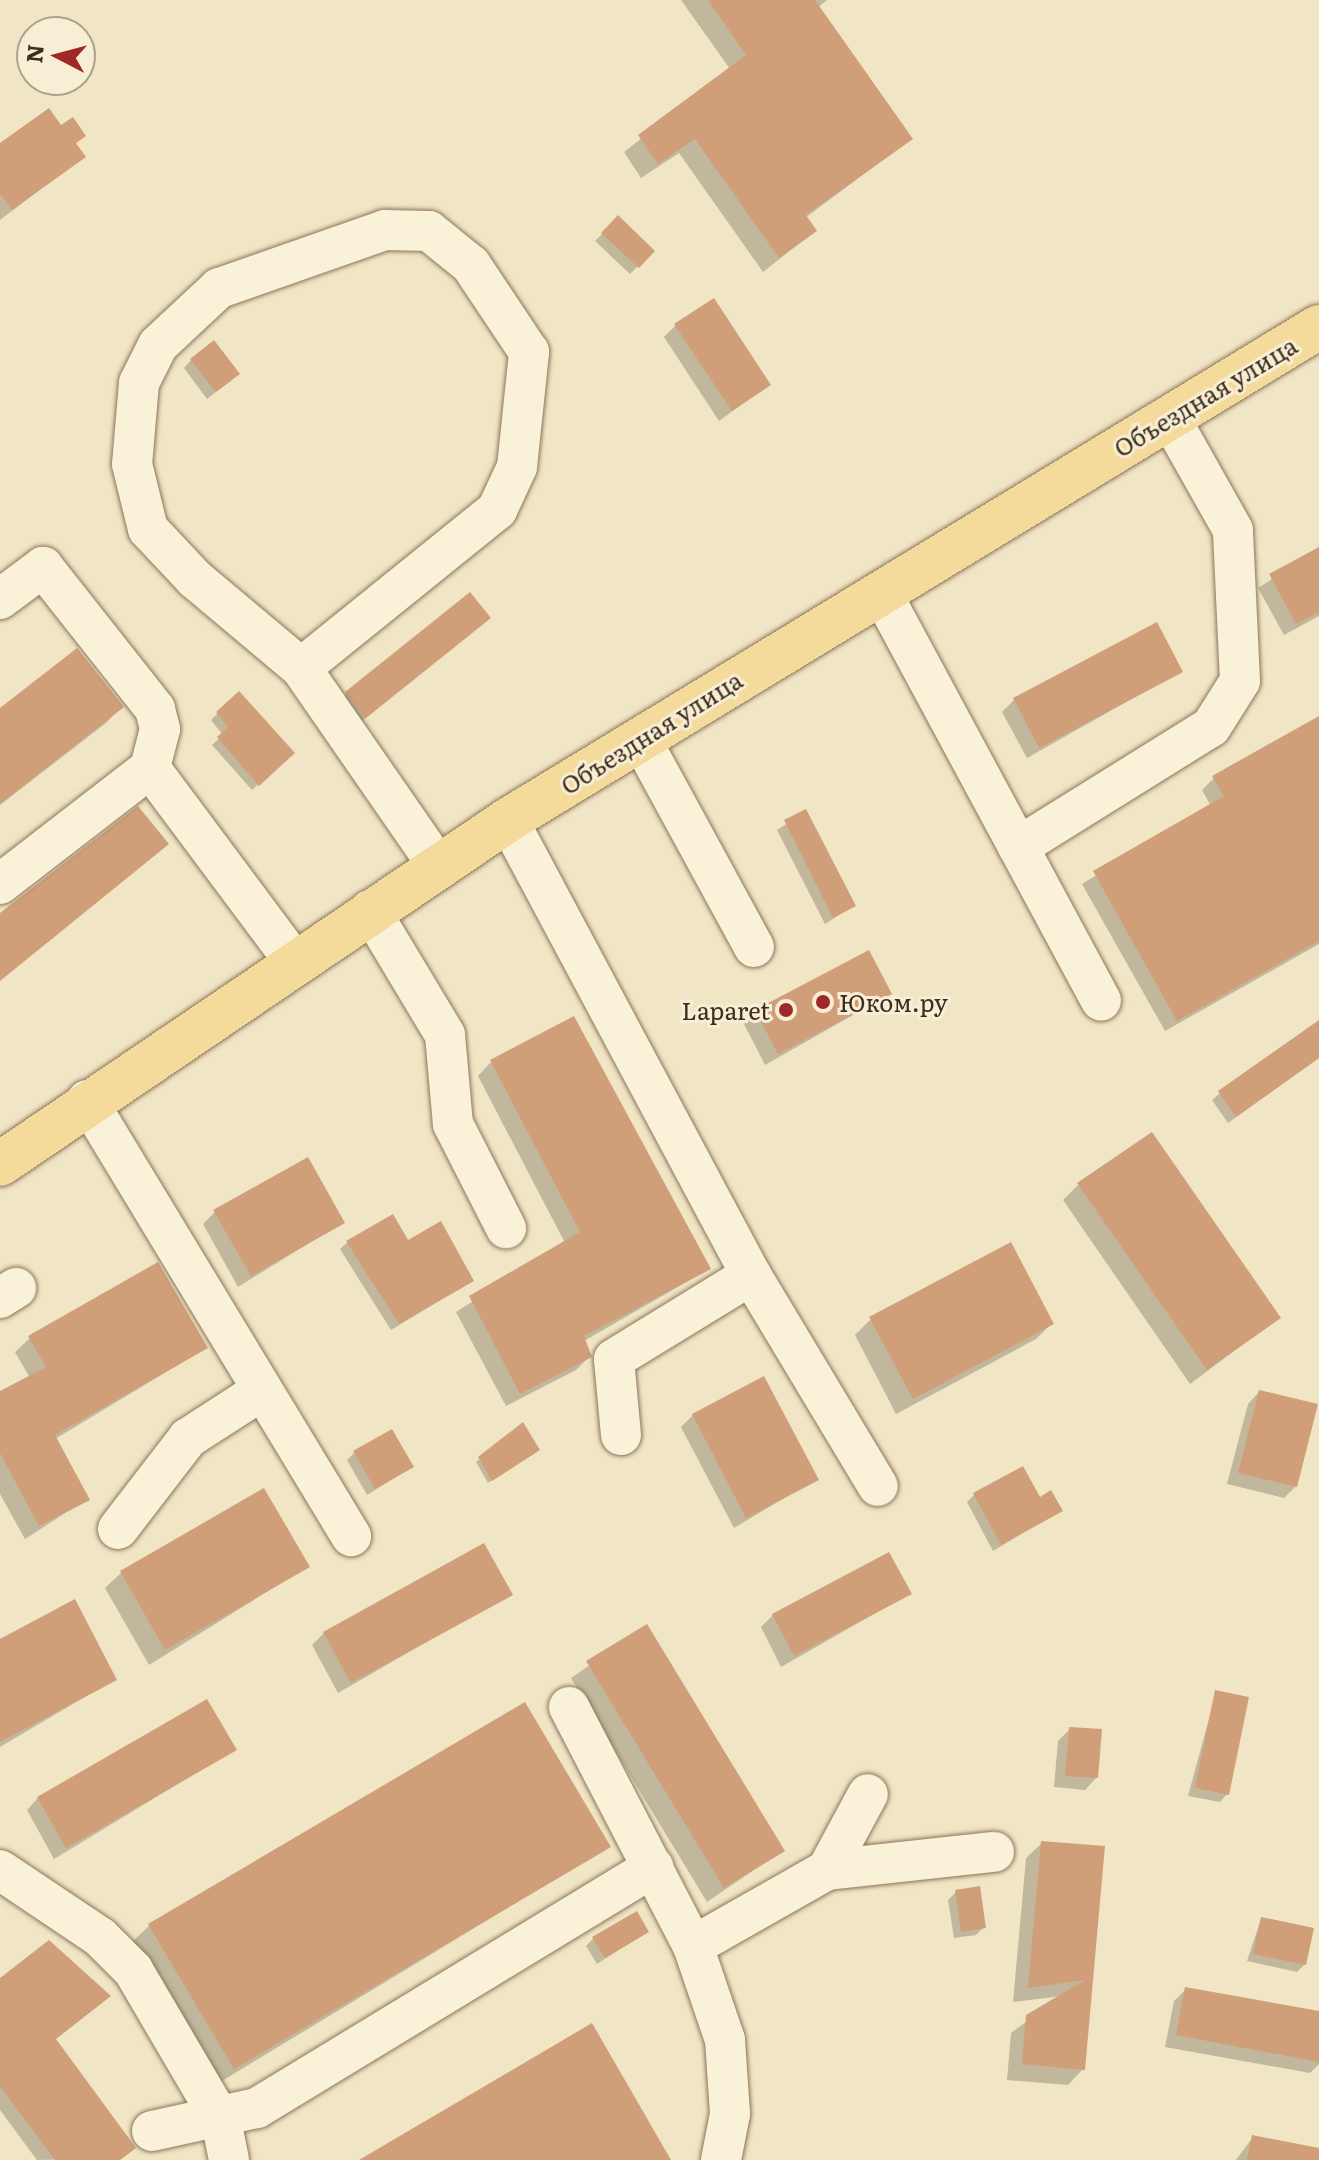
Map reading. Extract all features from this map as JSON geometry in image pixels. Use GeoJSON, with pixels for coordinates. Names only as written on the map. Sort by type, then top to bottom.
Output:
{"type":"FeatureCollection","features":[{"type":"Feature","properties":{"kind":"main road","name":"Объездная улица"},"geometry":{"type":"LineString","coordinates":[[0,1164],[87,1100],[293,960],[508,820],[1319,327]]}},
{"type":"Feature","properties":{"kind":"street"},"geometry":{"type":"LineString","coordinates":[[301,668],[497,510],[517,467],[529,352],[471,265],[429,231],[385,230],[219,288],[158,345],[139,383],[132,464],[148,529],[195,579],[301,668],[438,866]]}},
{"type":"Feature","properties":{"kind":"street"},"geometry":{"type":"LineString","coordinates":[[1018,847],[1211,727],[1240,681],[1233,530],[1170,418]]}},
{"type":"Feature","properties":{"kind":"street"},"geometry":{"type":"LineString","coordinates":[[0,599],[43,567],[155,709],[160,729],[150,768],[0,884]]}},
{"type":"Feature","properties":{"kind":"street"},"geometry":{"type":"LineString","coordinates":[[881,592],[1101,1000]]}},
{"type":"Feature","properties":{"kind":"street"},"geometry":{"type":"LineString","coordinates":[[640,738],[754,947]]}},
{"type":"Feature","properties":{"kind":"street"},"geometry":{"type":"LineString","coordinates":[[150,768],[293,960]]}},
{"type":"Feature","properties":{"kind":"street"},"geometry":{"type":"LineString","coordinates":[[508,820],[751,1275],[878,1486]]}},
{"type":"Feature","properties":{"kind":"street"},"geometry":{"type":"LineString","coordinates":[[370,910],[445,1035],[453,1124],[506,1228]]}},
{"type":"Feature","properties":{"kind":"street"},"geometry":{"type":"LineString","coordinates":[[87,1100],[141,1213],[261,1391],[351,1536]]}},
{"type":"Feature","properties":{"kind":"street"},"geometry":{"type":"LineString","coordinates":[[621,1435],[614,1359],[751,1275]]}},
{"type":"Feature","properties":{"kind":"street"},"geometry":{"type":"LineString","coordinates":[[118,1529],[188,1438],[261,1391]]}},
{"type":"Feature","properties":{"kind":"street"},"geometry":{"type":"LineString","coordinates":[[569,1707],[693,1946],[731,2077],[721,2160]]}},
{"type":"Feature","properties":{"kind":"street"},"geometry":{"type":"LineString","coordinates":[[827,1870],[868,1794]]}},
{"type":"Feature","properties":{"kind":"street"},"geometry":{"type":"LineString","coordinates":[[693,1946],[827,1870],[994,1852]]}},
{"type":"Feature","properties":{"kind":"street"},"geometry":{"type":"LineString","coordinates":[[152,2131],[221,2120],[257,2108],[653,1867]]}},
{"type":"Feature","properties":{"kind":"street"},"geometry":{"type":"LineString","coordinates":[[0,1870],[120,1954],[221,2120],[229,2160]]}},
{"type":"Feature","properties":{"kind":"building"},"geometry":{"type":"Polygon","coordinates":[[[708,0],[815,0],[913,139],[806,215],[817,231],[779,258],[695,139],[658,164],[638,135],[746,55],[708,0]]]}},
{"type":"Feature","properties":{"kind":"building"},"geometry":{"type":"Polygon","coordinates":[[[49,108],[61,125],[73,117],[86,136],[76,143],[86,157],[12,210],[0,194],[0,143],[49,108]]]}},
{"type":"Feature","properties":{"kind":"building"},"geometry":{"type":"Polygon","coordinates":[[[618,215],[655,251],[639,268],[601,233],[618,215]]]}},
{"type":"Feature","properties":{"kind":"building"},"geometry":{"type":"Polygon","coordinates":[[[714,298],[771,385],[732,411],[674,324],[714,298]]]}},
{"type":"Feature","properties":{"kind":"building"},"geometry":{"type":"Polygon","coordinates":[[[214,340],[240,374],[216,392],[190,359],[214,340]]]}},
{"type":"Feature","properties":{"kind":"building"},"geometry":{"type":"Polygon","coordinates":[[[1319,547],[1319,612],[1296,624],[1269,574],[1319,547]]]}},
{"type":"Feature","properties":{"kind":"building"},"geometry":{"type":"Polygon","coordinates":[[[470,592],[491,618],[366,718],[345,692],[470,592]]]}},
{"type":"Feature","properties":{"kind":"building"},"geometry":{"type":"Polygon","coordinates":[[[1157,622],[1183,672],[1039,748],[1013,698],[1157,622]]]}},
{"type":"Feature","properties":{"kind":"building"},"geometry":{"type":"Polygon","coordinates":[[[77,648],[124,707],[0,804],[0,708],[77,648]]]}},
{"type":"Feature","properties":{"kind":"building"},"geometry":{"type":"Polygon","coordinates":[[[239,691],[295,753],[259,786],[217,737],[228,727],[216,712],[239,691]]]}},
{"type":"Feature","properties":{"kind":"building"},"geometry":{"type":"Polygon","coordinates":[[[1319,716],[1319,941],[1177,1021],[1093,871],[1224,796],[1212,776],[1319,716]]]}},
{"type":"Feature","properties":{"kind":"building"},"geometry":{"type":"Polygon","coordinates":[[[138,806],[169,844],[0,981],[0,913],[138,806]]]}},
{"type":"Feature","properties":{"kind":"building"},"geometry":{"type":"Polygon","coordinates":[[[806,809],[856,906],[833,918],[784,820],[806,809]]]}},
{"type":"Feature","properties":{"kind":"building","name":"Юком.ру"},"geometry":{"type":"Polygon","coordinates":[[[869,950],[892,994],[778,1054],[755,1010],[869,950]]]}},
{"type":"Feature","properties":{"kind":"building"},"geometry":{"type":"Polygon","coordinates":[[[574,1016],[711,1269],[584,1336],[592,1357],[520,1394],[469,1296],[580,1232],[490,1060],[574,1016]]]}},
{"type":"Feature","properties":{"kind":"building"},"geometry":{"type":"Polygon","coordinates":[[[1319,1020],[1319,1058],[1236,1117],[1218,1091],[1319,1020]]]}},
{"type":"Feature","properties":{"kind":"building"},"geometry":{"type":"Polygon","coordinates":[[[1152,1132],[1281,1318],[1207,1370],[1077,1183],[1152,1132]]]}},
{"type":"Feature","properties":{"kind":"building"},"geometry":{"type":"Polygon","coordinates":[[[308,1157],[345,1223],[251,1276],[213,1210],[308,1157]]]}},
{"type":"Feature","properties":{"kind":"building"},"geometry":{"type":"Polygon","coordinates":[[[393,1214],[408,1240],[441,1221],[474,1281],[399,1324],[346,1241],[393,1214]]]}},
{"type":"Feature","properties":{"kind":"building"},"geometry":{"type":"Polygon","coordinates":[[[1011,1242],[1054,1324],[913,1399],[869,1317],[1011,1242]]]}},
{"type":"Feature","properties":{"kind":"building"},"geometry":{"type":"Polygon","coordinates":[[[158,1262],[208,1348],[55,1435],[90,1500],[39,1526],[0,1453],[0,1391],[46,1367],[28,1336],[158,1262]]]}},
{"type":"Feature","properties":{"kind":"building"},"geometry":{"type":"Polygon","coordinates":[[[764,1376],[819,1480],[746,1518],[692,1414],[764,1376]]]}},
{"type":"Feature","properties":{"kind":"building"},"geometry":{"type":"Polygon","coordinates":[[[1259,1390],[1318,1404],[1297,1487],[1238,1473],[1259,1390]]]}},
{"type":"Feature","properties":{"kind":"building"},"geometry":{"type":"Polygon","coordinates":[[[523,1422],[540,1450],[492,1481],[478,1457],[523,1422]]]}},
{"type":"Feature","properties":{"kind":"building"},"geometry":{"type":"Polygon","coordinates":[[[392,1429],[414,1467],[375,1489],[353,1451],[392,1429]]]}},
{"type":"Feature","properties":{"kind":"building"},"geometry":{"type":"Polygon","coordinates":[[[1023,1466],[1040,1497],[1051,1490],[1063,1511],[1001,1545],[973,1493],[1023,1466]]]}},
{"type":"Feature","properties":{"kind":"building"},"geometry":{"type":"Polygon","coordinates":[[[264,1488],[310,1567],[165,1650],[120,1571],[264,1488]]]}},
{"type":"Feature","properties":{"kind":"building"},"geometry":{"type":"Polygon","coordinates":[[[484,1543],[513,1595],[351,1683],[323,1632],[484,1543]]]}},
{"type":"Feature","properties":{"kind":"building"},"geometry":{"type":"Polygon","coordinates":[[[889,1552],[912,1594],[794,1656],[772,1614],[889,1552]]]}},
{"type":"Feature","properties":{"kind":"building"},"geometry":{"type":"Polygon","coordinates":[[[75,1599],[117,1680],[0,1742],[0,1639],[75,1599]]]}},
{"type":"Feature","properties":{"kind":"building"},"geometry":{"type":"Polygon","coordinates":[[[647,1624],[785,1851],[724,1888],[586,1661],[647,1624]]]}},
{"type":"Feature","properties":{"kind":"building"},"geometry":{"type":"Polygon","coordinates":[[[1215,1690],[1249,1697],[1229,1795],[1195,1788],[1215,1690]]]}},
{"type":"Feature","properties":{"kind":"building"},"geometry":{"type":"Polygon","coordinates":[[[207,1699],[237,1750],[66,1848],[37,1797],[207,1699]]]}},
{"type":"Feature","properties":{"kind":"building"},"geometry":{"type":"Polygon","coordinates":[[[525,1702],[611,1847],[234,2069],[148,1924],[525,1702]]]}},
{"type":"Feature","properties":{"kind":"building"},"geometry":{"type":"Polygon","coordinates":[[[1069,1727],[1102,1729],[1098,1778],[1065,1776],[1069,1727]]]}},
{"type":"Feature","properties":{"kind":"building"},"geometry":{"type":"Polygon","coordinates":[[[1041,1841],[1105,1846],[1085,2070],[1022,2064],[1026,2015],[1085,1980],[1028,1988],[1041,1841]]]}},
{"type":"Feature","properties":{"kind":"building"},"geometry":{"type":"Polygon","coordinates":[[[980,1886],[986,1928],[961,1932],[955,1890],[980,1886]]]}},
{"type":"Feature","properties":{"kind":"building"},"geometry":{"type":"Polygon","coordinates":[[[637,1911],[649,1932],[605,1958],[592,1937],[637,1911]]]}},
{"type":"Feature","properties":{"kind":"building"},"geometry":{"type":"Polygon","coordinates":[[[1261,1917],[1314,1928],[1306,1965],[1253,1954],[1261,1917]]]}},
{"type":"Feature","properties":{"kind":"building"},"geometry":{"type":"Polygon","coordinates":[[[49,1940],[111,1996],[56,2039],[136,2148],[120,2160],[55,2160],[0,2086],[0,1978],[49,1940]]]}},
{"type":"Feature","properties":{"kind":"building"},"geometry":{"type":"Polygon","coordinates":[[[1185,1987],[1319,2011],[1319,2062],[1176,2035],[1185,1987]]]}},
{"type":"Feature","properties":{"kind":"building"},"geometry":{"type":"Polygon","coordinates":[[[592,2023],[671,2160],[359,2160],[592,2023]]]}},
{"type":"Feature","properties":{"kind":"building"},"geometry":{"type":"Polygon","coordinates":[[[1252,2135],[1319,2148],[1319,2160],[1247,2160],[1252,2135]]]}},
{"type":"Feature","properties":{"kind":"place","name":"Юком.ру"},"geometry":{"type":"Point","coordinates":[823,1002]}},
{"type":"Feature","properties":{"kind":"place","name":"Laparet"},"geometry":{"type":"Point","coordinates":[786,1010]}}]}
